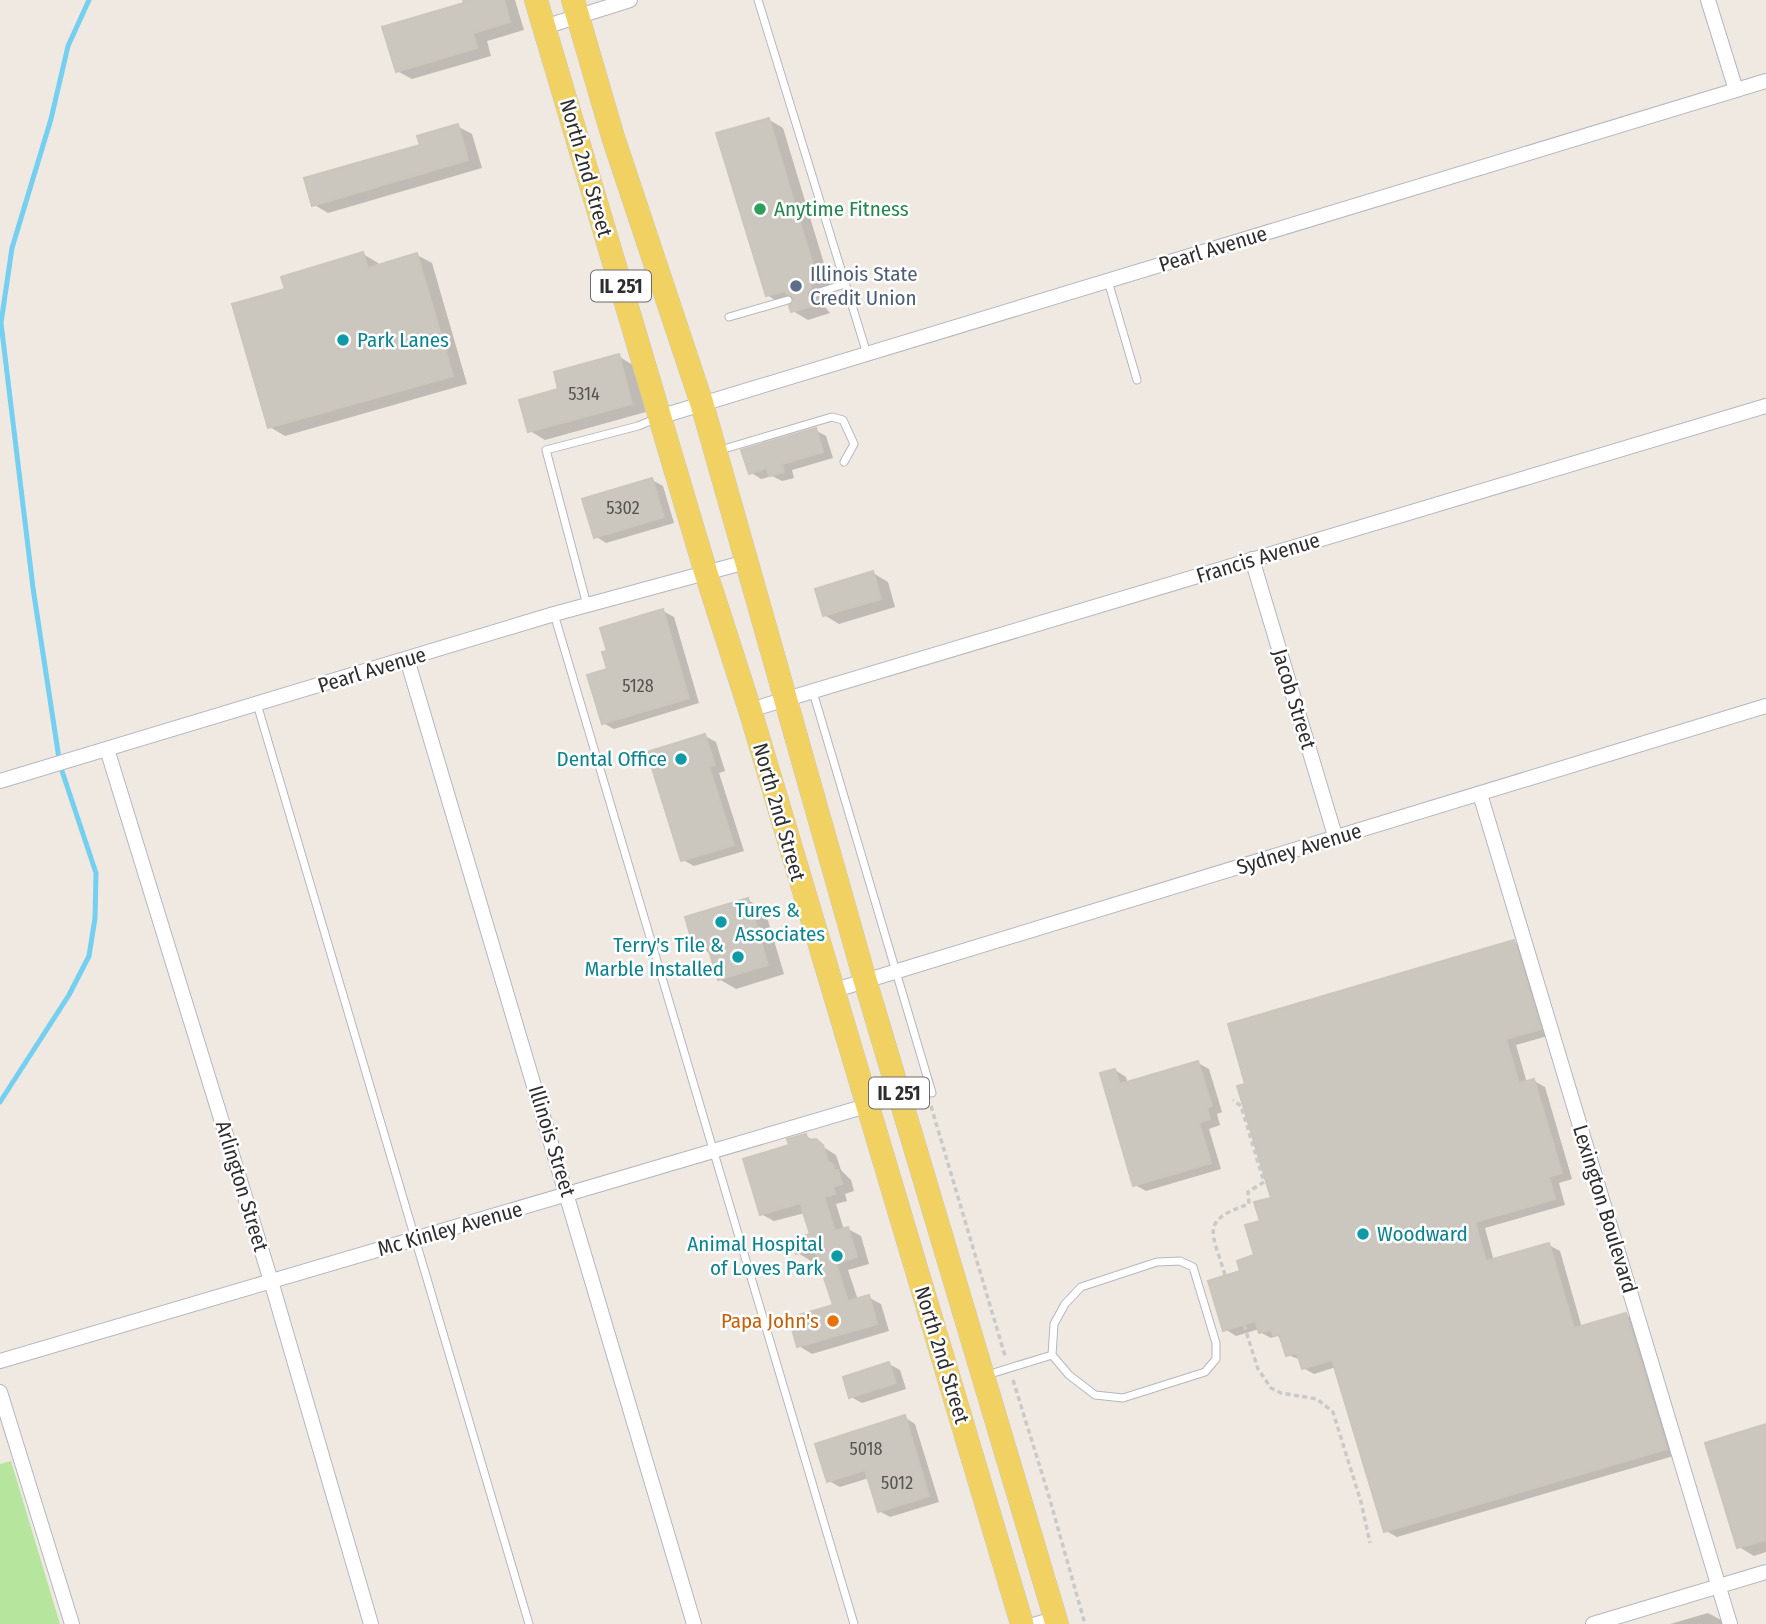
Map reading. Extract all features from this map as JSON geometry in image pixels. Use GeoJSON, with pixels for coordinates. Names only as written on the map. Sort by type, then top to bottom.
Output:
{"type":"FeatureCollection","features":[{"type":"Feature","properties":{"kind":"main road","name":"North 2nd Street"},"geometry":{"type":"LineString","coordinates":[[536,0],[1022,1624]]}},
{"type":"Feature","properties":{"kind":"main road","name":"North 2nd Street"},"geometry":{"type":"LineString","coordinates":[[575,8],[613,137],[702,404],[865,980],[983,1377],[1049,1622]]}},
{"type":"Feature","properties":{"kind":"street"},"geometry":{"type":"LineString","coordinates":[[544,27],[575,8],[630,0]]}},
{"type":"Feature","properties":{"kind":"street"},"geometry":{"type":"LineString","coordinates":[[1708,0],[1736,90]]}},
{"type":"Feature","properties":{"kind":"street","name":"Pearl Avenue"},"geometry":{"type":"LineString","coordinates":[[659,417],[1766,81]]}},
{"type":"Feature","properties":{"kind":"street","name":"Francis Avenue"},"geometry":{"type":"LineString","coordinates":[[750,710],[1766,405]]}},
{"type":"Feature","properties":{"kind":"street","name":"Jacob Street"},"geometry":{"type":"LineString","coordinates":[[1252,559],[1336,839]]}},
{"type":"Feature","properties":{"kind":"street","name":"Pearl Avenue"},"geometry":{"type":"LineString","coordinates":[[0,781],[555,614],[746,562]]}},
{"type":"Feature","properties":{"kind":"street","name":"Illinois Street"},"geometry":{"type":"LineString","coordinates":[[407,659],[694,1624]]}},
{"type":"Feature","properties":{"kind":"street","name":"Sydney Avenue"},"geometry":{"type":"LineString","coordinates":[[832,991],[1766,706]]}},
{"type":"Feature","properties":{"kind":"street","name":"Arlington Street"},"geometry":{"type":"LineString","coordinates":[[107,750],[271,1281],[371,1624]]}},
{"type":"Feature","properties":{"kind":"street","name":"Lexington Boulevard"},"geometry":{"type":"LineString","coordinates":[[1480,794],[1730,1624]]}},
{"type":"Feature","properties":{"kind":"street","name":"Mc Kinley Avenue"},"geometry":{"type":"LineString","coordinates":[[0,1362],[900,1096]]}},
{"type":"Feature","properties":{"kind":"street"},"geometry":{"type":"LineString","coordinates":[[0,1392],[72,1624]]}},
{"type":"Feature","properties":{"kind":"street"},"geometry":{"type":"LineString","coordinates":[[1593,1624],[1765,1576]]}},
{"type":"Feature","properties":{"kind":"lane"},"geometry":{"type":"LineString","coordinates":[[758,0],[867,354]]}},
{"type":"Feature","properties":{"kind":"lane"},"geometry":{"type":"LineString","coordinates":[[1108,281],[1137,380]]}},
{"type":"Feature","properties":{"kind":"lane"},"geometry":{"type":"LineString","coordinates":[[813,293],[845,284]]}},
{"type":"Feature","properties":{"kind":"lane"},"geometry":{"type":"LineString","coordinates":[[729,317],[788,300]]}},
{"type":"Feature","properties":{"kind":"lane"},"geometry":{"type":"LineString","coordinates":[[587,606],[546,450],[638,426],[659,417]]}},
{"type":"Feature","properties":{"kind":"lane"},"geometry":{"type":"LineString","coordinates":[[715,452],[832,417],[843,420],[854,444],[844,463]]}},
{"type":"Feature","properties":{"kind":"lane"},"geometry":{"type":"LineString","coordinates":[[555,614],[854,1624]]}},
{"type":"Feature","properties":{"kind":"lane"},"geometry":{"type":"LineString","coordinates":[[813,692],[932,1093]]}},
{"type":"Feature","properties":{"kind":"lane"},"geometry":{"type":"LineString","coordinates":[[257,704],[529,1624]]}},
{"type":"Feature","properties":{"kind":"lane"},"geometry":{"type":"LineString","coordinates":[[1180,1261],[1193,1267],[1216,1343],[1216,1359],[1205,1373],[1123,1398],[1095,1395],[1069,1375],[1052,1355],[1054,1324],[1065,1304],[1081,1287],[1157,1262],[1180,1261]]}},
{"type":"Feature","properties":{"kind":"lane"},"geometry":{"type":"LineString","coordinates":[[983,1377],[1052,1355]]}},
{"type":"Feature","properties":{"kind":"path"},"geometry":{"type":"LineString","coordinates":[[1225,1276],[1213,1233],[1215,1221],[1225,1212],[1250,1204],[1248,1192],[1264,1182],[1241,1106],[1233,1100]]}},
{"type":"Feature","properties":{"kind":"path"},"geometry":{"type":"LineString","coordinates":[[931,1106],[1085,1624]]}},
{"type":"Feature","properties":{"kind":"path"},"geometry":{"type":"LineString","coordinates":[[1244,1325],[1258,1369],[1271,1388],[1281,1394],[1317,1399],[1333,1412],[1361,1502],[1370,1544]]}},
{"type":"Feature","properties":{"kind":"green space"},"geometry":{"type":"Polygon","coordinates":[[[11,1461],[60,1624],[0,1624],[0,1464],[11,1461]]]}},
{"type":"Feature","properties":{"kind":"building"},"geometry":{"type":"Polygon","coordinates":[[[463,0],[504,0],[510,22],[473,33],[477,48],[396,72],[382,27],[464,3],[463,0]]]}},
{"type":"Feature","properties":{"kind":"building"},"geometry":{"type":"Polygon","coordinates":[[[769,118],[818,282],[810,284],[811,288],[807,293],[809,299],[815,300],[816,305],[791,312],[789,306],[794,301],[792,295],[786,294],[785,291],[766,296],[716,133],[769,118]]]}},
{"type":"Feature","properties":{"kind":"building"},"geometry":{"type":"Polygon","coordinates":[[[458,124],[468,160],[312,206],[304,178],[420,145],[417,136],[458,124]]]}},
{"type":"Feature","properties":{"kind":"building","name":"Park Lanes"},"geometry":{"type":"Polygon","coordinates":[[[363,252],[368,268],[417,253],[453,376],[268,428],[232,304],[285,289],[281,277],[363,252]]]}},
{"type":"Feature","properties":{"kind":"building"},"geometry":{"type":"Polygon","coordinates":[[[619,354],[632,404],[528,432],[519,400],[558,389],[554,372],[619,354]]]}},
{"type":"Feature","properties":{"kind":"building"},"geometry":{"type":"Polygon","coordinates":[[[816,428],[823,452],[782,464],[784,472],[769,476],[767,468],[749,474],[741,450],[816,428]]]}},
{"type":"Feature","properties":{"kind":"building"},"geometry":{"type":"Polygon","coordinates":[[[652,478],[664,517],[594,538],[582,499],[652,478]]]}},
{"type":"Feature","properties":{"kind":"building"},"geometry":{"type":"Polygon","coordinates":[[[873,571],[881,599],[823,616],[815,589],[873,571]]]}},
{"type":"Feature","properties":{"kind":"building"},"geometry":{"type":"Polygon","coordinates":[[[663,609],[689,698],[602,724],[587,675],[607,669],[602,652],[607,651],[600,628],[663,609]]]}},
{"type":"Feature","properties":{"kind":"building"},"geometry":{"type":"Polygon","coordinates":[[[705,734],[715,765],[709,767],[734,845],[681,861],[647,752],[705,734]]]}},
{"type":"Feature","properties":{"kind":"building"},"geometry":{"type":"Polygon","coordinates":[[[748,898],[768,965],[718,980],[706,941],[693,945],[685,917],[748,898]]]}},
{"type":"Feature","properties":{"kind":"building","name":"Woodward"},"geometry":{"type":"Polygon","coordinates":[[[1514,940],[1541,1029],[1506,1039],[1519,1083],[1534,1079],[1562,1173],[1549,1177],[1555,1199],[1475,1222],[1486,1261],[1549,1243],[1574,1328],[1626,1313],[1667,1449],[1384,1532],[1332,1360],[1302,1369],[1297,1353],[1286,1356],[1279,1334],[1273,1336],[1271,1330],[1259,1333],[1255,1321],[1223,1331],[1208,1281],[1240,1271],[1237,1261],[1254,1255],[1245,1225],[1260,1221],[1254,1202],[1271,1198],[1237,1086],[1245,1084],[1228,1024],[1514,940]]]}},
{"type":"Feature","properties":{"kind":"building"},"geometry":{"type":"Polygon","coordinates":[[[1198,1061],[1212,1106],[1207,1108],[1210,1119],[1199,1123],[1211,1163],[1133,1186],[1100,1073],[1115,1069],[1120,1084],[1198,1061]]]}},
{"type":"Feature","properties":{"kind":"building"},"geometry":{"type":"Polygon","coordinates":[[[806,1134],[808,1140],[816,1139],[823,1145],[828,1162],[833,1164],[835,1171],[838,1170],[842,1184],[833,1187],[835,1194],[824,1197],[835,1231],[848,1227],[857,1257],[836,1263],[848,1301],[869,1295],[877,1324],[797,1347],[789,1318],[833,1305],[814,1248],[796,1254],[792,1240],[810,1234],[800,1203],[760,1215],[743,1159],[789,1145],[787,1139],[806,1134]]]}},
{"type":"Feature","properties":{"kind":"building"},"geometry":{"type":"Polygon","coordinates":[[[889,1362],[896,1383],[849,1398],[843,1377],[889,1362]]]}},
{"type":"Feature","properties":{"kind":"building"},"geometry":{"type":"Polygon","coordinates":[[[905,1415],[929,1496],[878,1512],[865,1470],[827,1482],[815,1444],[905,1415]]]}},
{"type":"Feature","properties":{"kind":"building"},"geometry":{"type":"Polygon","coordinates":[[[1766,1424],[1766,1540],[1737,1548],[1705,1443],[1766,1424]]]}},
{"type":"Feature","properties":{"kind":"waterway"},"geometry":{"type":"LineString","coordinates":[[0,1102],[69,995],[89,956],[95,918],[96,873],[60,765],[33,588],[1,323],[12,248],[51,119],[68,46],[89,0]]}},
{"type":"Feature","properties":{"kind":"place","name":"Anytime Fitness"},"geometry":{"type":"Point","coordinates":[760,209]}},
{"type":"Feature","properties":{"kind":"place","name":"Illinois State Credit Union"},"geometry":{"type":"Point","coordinates":[796,286]}},
{"type":"Feature","properties":{"kind":"place","name":"Park Lanes"},"geometry":{"type":"Point","coordinates":[343,340]}},
{"type":"Feature","properties":{"kind":"place","name":"Dental Office"},"geometry":{"type":"Point","coordinates":[681,759]}},
{"type":"Feature","properties":{"kind":"place","name":"Tures & Associates"},"geometry":{"type":"Point","coordinates":[721,922]}},
{"type":"Feature","properties":{"kind":"place","name":"Terry's Tile & Marble Installed"},"geometry":{"type":"Point","coordinates":[738,957]}},
{"type":"Feature","properties":{"kind":"place","name":"Woodward"},"geometry":{"type":"Point","coordinates":[1363,1234]}},
{"type":"Feature","properties":{"kind":"place","name":"Animal Hospital of Loves Park"},"geometry":{"type":"Point","coordinates":[837,1256]}},
{"type":"Feature","properties":{"kind":"place","name":"Papa John's"},"geometry":{"type":"Point","coordinates":[833,1321]}}]}
